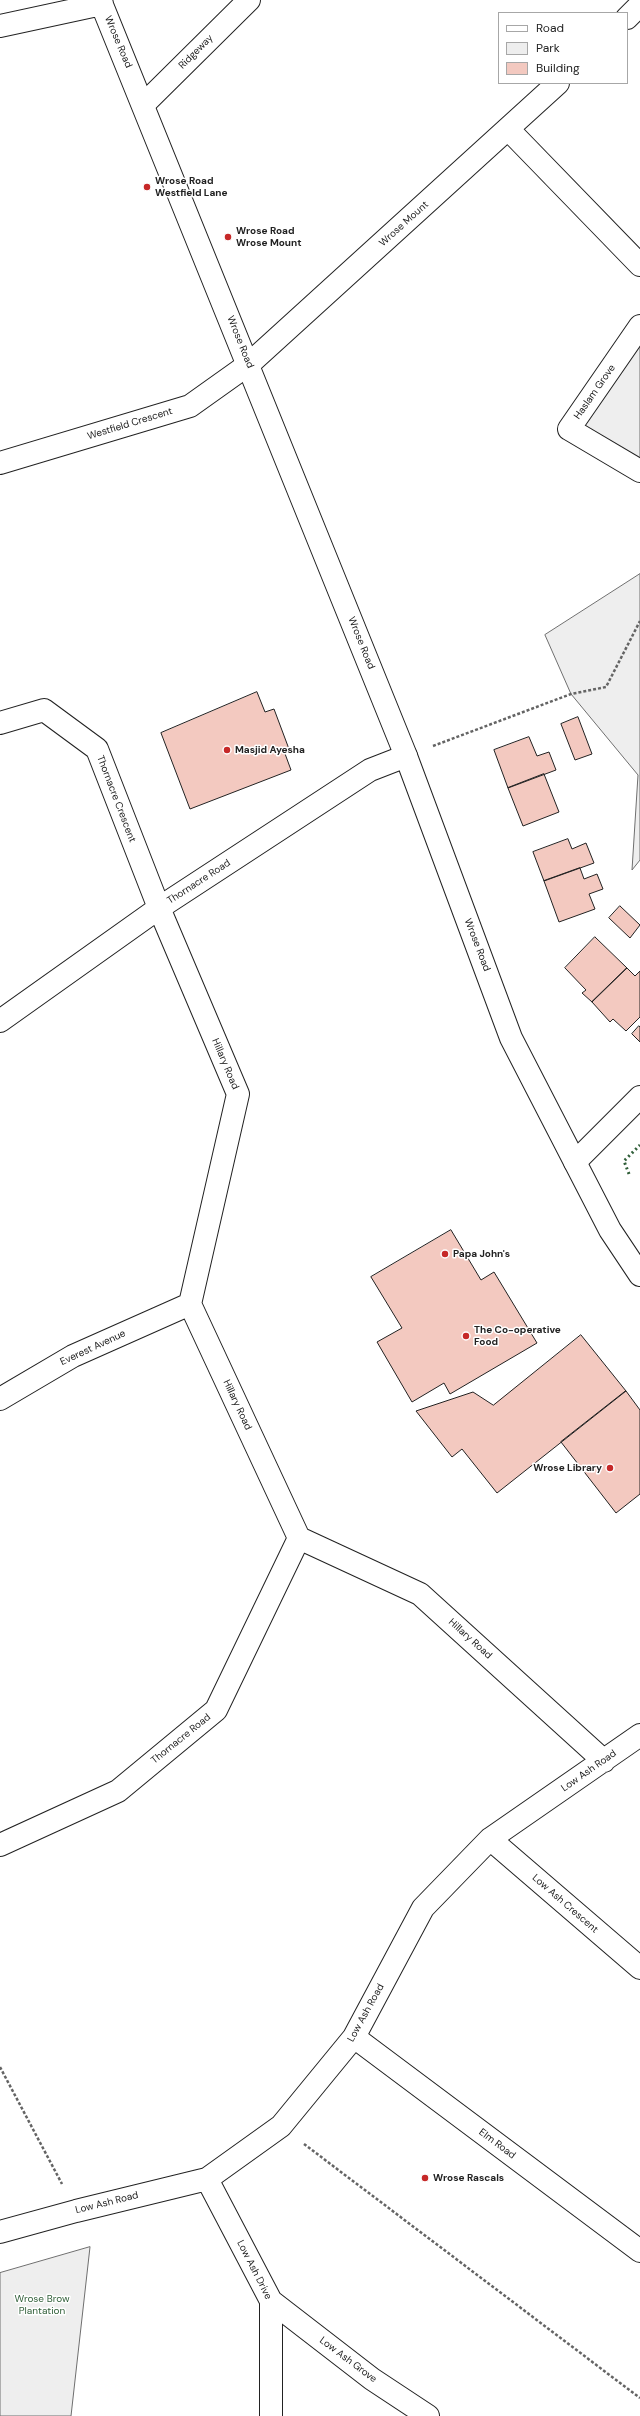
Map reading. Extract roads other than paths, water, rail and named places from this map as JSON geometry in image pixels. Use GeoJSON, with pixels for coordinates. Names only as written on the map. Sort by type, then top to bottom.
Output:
{"type":"FeatureCollection","features":[{"type":"Feature","properties":{"kind":"street","name":"Ridgeway"},"geometry":{"type":"LineString","coordinates":[[144,104],[249,0]]}},
{"type":"Feature","properties":{"kind":"street","name":"Wrose Road"},"geometry":{"type":"LineString","coordinates":[[101,2],[144,104],[406,756],[512,1038],[610,1230],[640,1275]]}},
{"type":"Feature","properties":{"kind":"street"},"geometry":{"type":"LineString","coordinates":[[0,26],[101,2]]}},
{"type":"Feature","properties":{"kind":"street"},"geometry":{"type":"LineString","coordinates":[[628,17],[640,5]]}},
{"type":"Feature","properties":{"kind":"street","name":"Wrose Mount"},"geometry":{"type":"LineString","coordinates":[[249,364],[509,130],[557,84]]}},
{"type":"Feature","properties":{"kind":"street"},"geometry":{"type":"LineString","coordinates":[[509,130],[640,265]]}},
{"type":"Feature","properties":{"kind":"street","name":"Haslam Grove"},"geometry":{"type":"LineString","coordinates":[[640,326],[569,429],[640,471]]}},
{"type":"Feature","properties":{"kind":"street","name":"Westfield Crescent"},"geometry":{"type":"LineString","coordinates":[[0,463],[190,406],[249,364]]}},
{"type":"Feature","properties":{"kind":"street","name":"Thornacre Crescent"},"geometry":{"type":"LineString","coordinates":[[0,723],[44,710],[96,749],[158,908]]}},
{"type":"Feature","properties":{"kind":"street","name":"Thornacre Road"},"geometry":{"type":"LineString","coordinates":[[0,1021],[158,908],[370,770],[406,756]]}},
{"type":"Feature","properties":{"kind":"street","name":"Hillary Road"},"geometry":{"type":"LineString","coordinates":[[158,908],[238,1094],[190,1304],[299,1538],[420,1594],[604,1761]]}},
{"type":"Feature","properties":{"kind":"street"},"geometry":{"type":"LineString","coordinates":[[576,1162],[640,1097]]}},
{"type":"Feature","properties":{"kind":"street","name":"Everest Avenue"},"geometry":{"type":"LineString","coordinates":[[0,1399],[73,1356],[190,1304]]}},
{"type":"Feature","properties":{"kind":"street","name":"Thornacre Road"},"geometry":{"type":"LineString","coordinates":[[0,1845],[118,1791],[216,1710],[299,1538]]}},
{"type":"Feature","properties":{"kind":"street","name":"Low Ash Road"},"geometry":{"type":"LineString","coordinates":[[0,2232],[76,2211],[208,2179],[281,2126],[354,2037],[422,1908],[490,1839],[640,1735]]}},
{"type":"Feature","properties":{"kind":"street","name":"Low Ash Crescent"},"geometry":{"type":"LineString","coordinates":[[490,1839],[640,1968]]}},
{"type":"Feature","properties":{"kind":"street","name":"Elm Road"},"geometry":{"type":"LineString","coordinates":[[354,2037],[640,2251]]}},
{"type":"Feature","properties":{"kind":"street","name":"Low Ash Drive"},"geometry":{"type":"LineString","coordinates":[[208,2179],[271,2301],[271,2416]]}},
{"type":"Feature","properties":{"kind":"street","name":"Low Ash Grove"},"geometry":{"type":"LineString","coordinates":[[271,2301],[372,2379],[428,2416]]}},
{"type":"Feature","properties":{"kind":"place","name":"Wrose Road Westfield Lane"},"geometry":{"type":"Point","coordinates":[147,187]}},
{"type":"Feature","properties":{"kind":"place","name":"Wrose Road Wrose Mount"},"geometry":{"type":"Point","coordinates":[228,237]}},
{"type":"Feature","properties":{"kind":"place","name":"Masjid Ayesha"},"geometry":{"type":"Point","coordinates":[227,750]}},
{"type":"Feature","properties":{"kind":"place","name":"Papa John's"},"geometry":{"type":"Point","coordinates":[445,1254]}},
{"type":"Feature","properties":{"kind":"place","name":"The Co-operative Food"},"geometry":{"type":"Point","coordinates":[466,1336]}},
{"type":"Feature","properties":{"kind":"place","name":"Wrose Library"},"geometry":{"type":"Point","coordinates":[610,1468]}},
{"type":"Feature","properties":{"kind":"place","name":"Wrose Rascals"},"geometry":{"type":"Point","coordinates":[425,2178]}},
{"type":"Feature","properties":{"kind":"park label","name":"Wrose Brow Plantation"},"geometry":{"type":"Point","coordinates":[42,2304]}}]}
